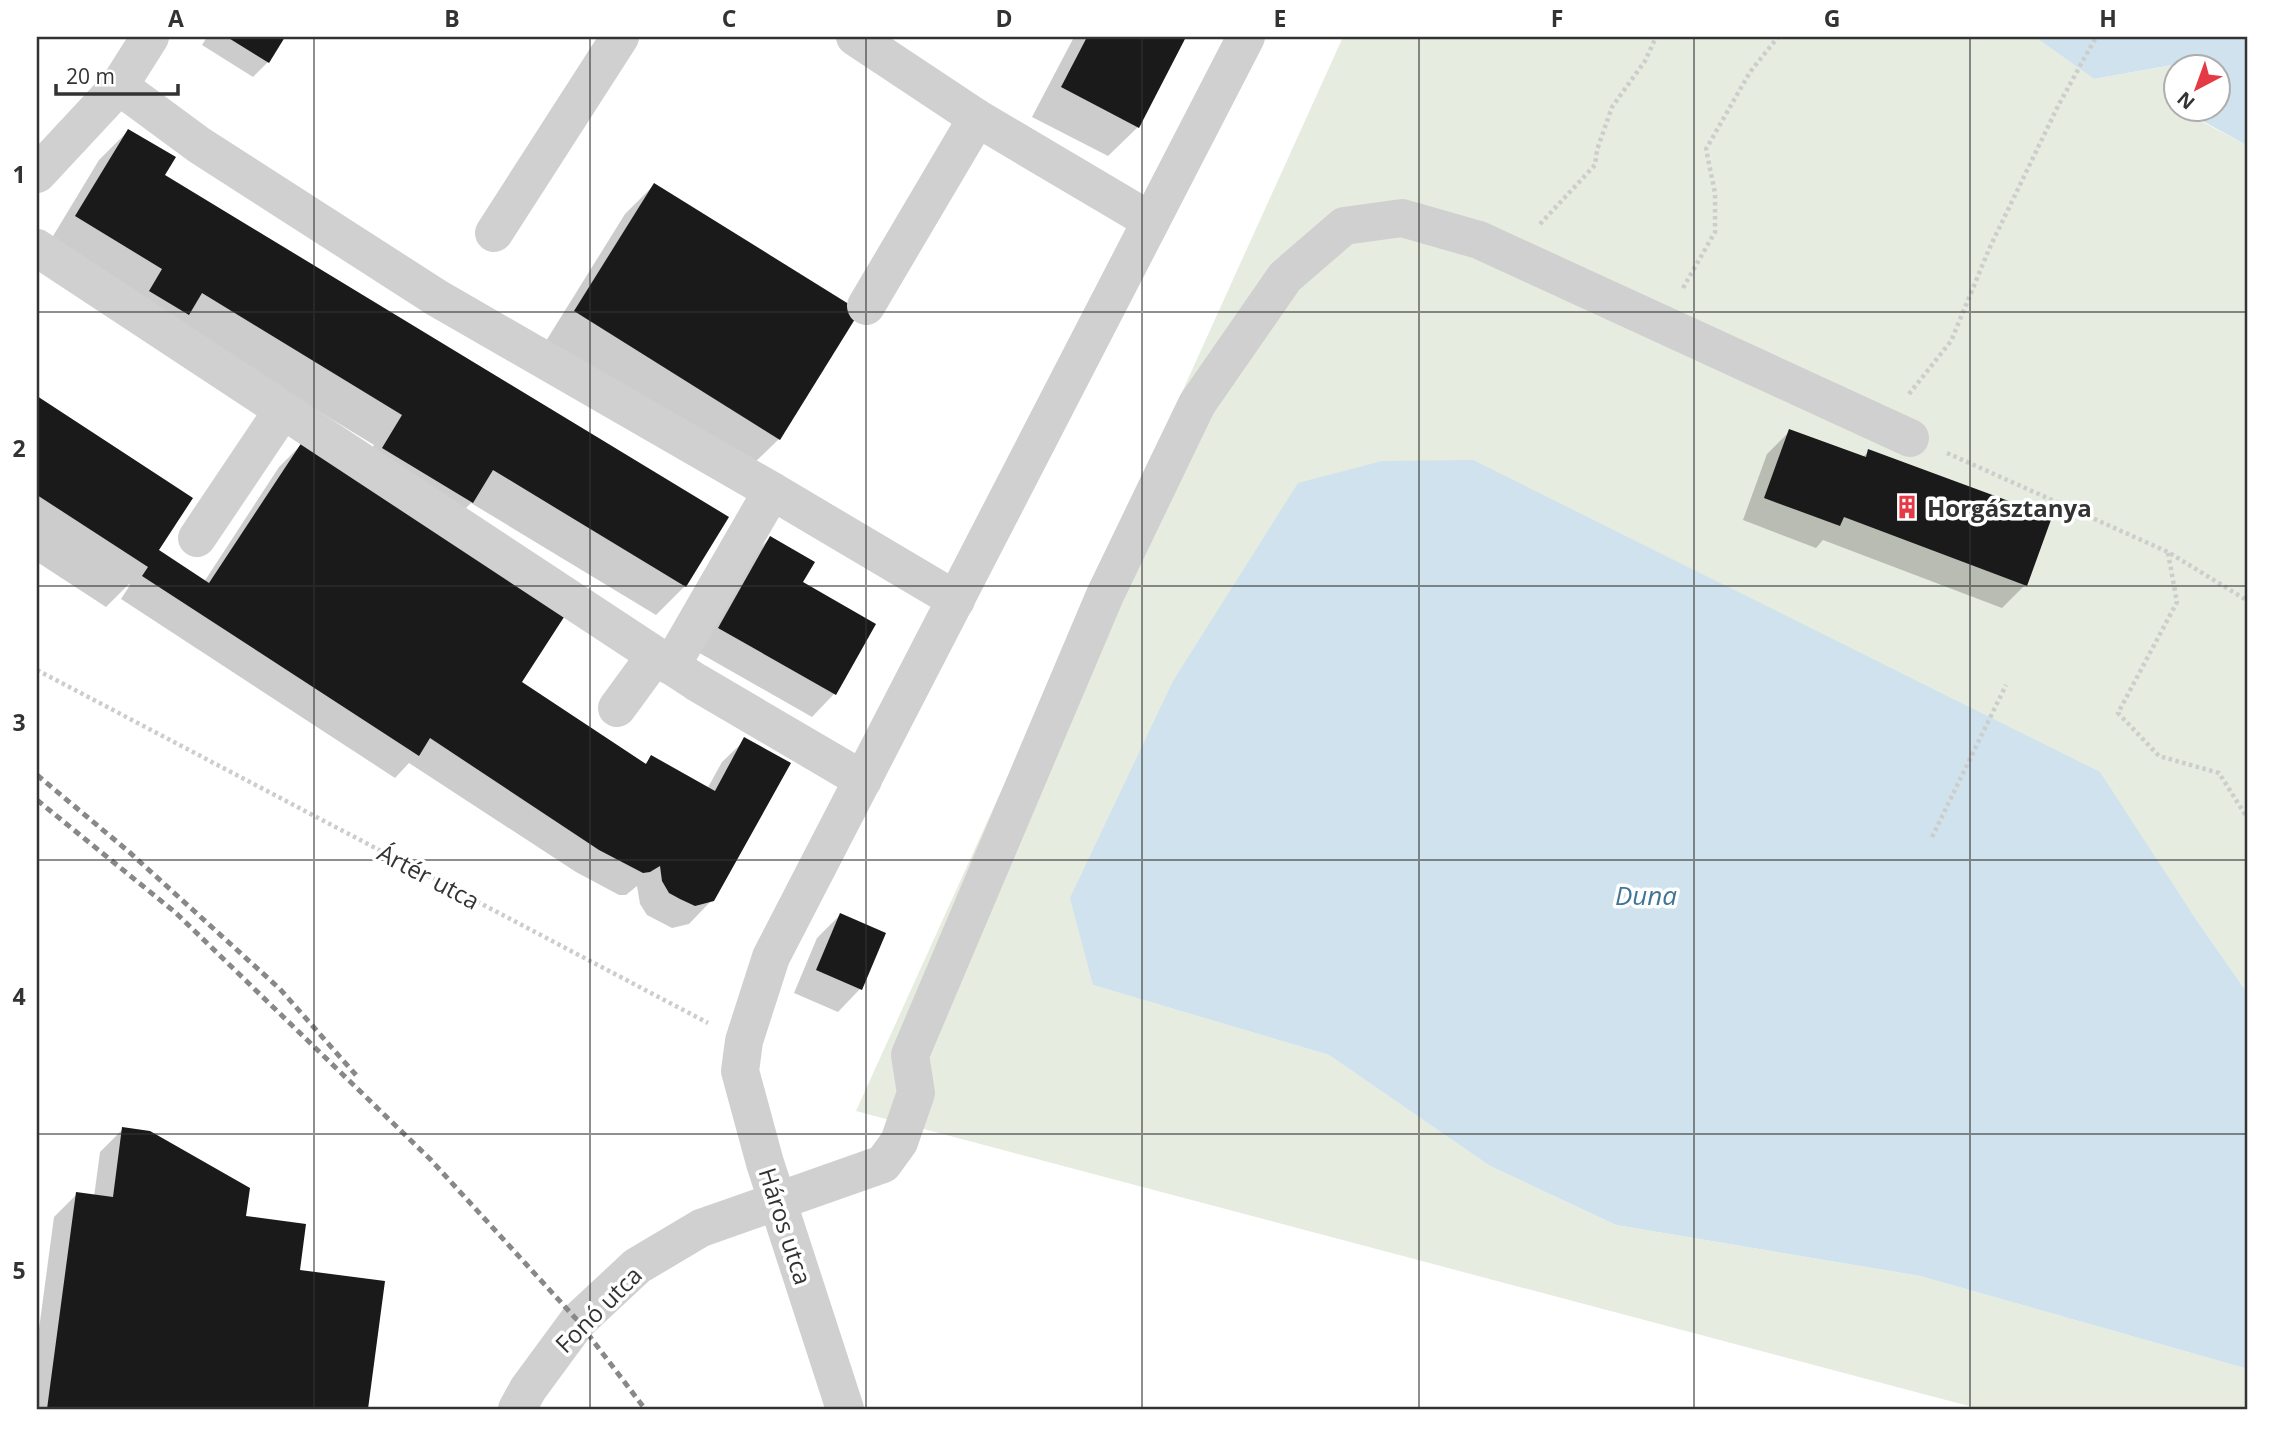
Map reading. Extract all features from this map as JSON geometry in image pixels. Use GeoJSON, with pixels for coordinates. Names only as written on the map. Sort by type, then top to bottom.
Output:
{"type":"FeatureCollection","features":[{"type":"Feature","properties":{"kind":"street"},"geometry":{"type":"LineString","coordinates":[[37,174],[118,86],[150,37]]}},
{"type":"Feature","properties":{"kind":"street"},"geometry":{"type":"LineString","coordinates":[[494,233],[620,37]]}},
{"type":"Feature","properties":{"kind":"street"},"geometry":{"type":"LineString","coordinates":[[855,37],[977,118],[1151,221]]}},
{"type":"Feature","properties":{"kind":"street"},"geometry":{"type":"LineString","coordinates":[[744,1041],[771,957],[1246,37]]}},
{"type":"Feature","properties":{"kind":"street"},"geometry":{"type":"LineString","coordinates":[[118,86],[199,145],[437,298],[956,600]]}},
{"type":"Feature","properties":{"kind":"street"},"geometry":{"type":"LineString","coordinates":[[866,306],[977,118]]}},
{"type":"Feature","properties":{"kind":"street","name":"Fonó utca"},"geometry":{"type":"LineString","coordinates":[[517,1409],[528,1388],[578,1321],[637,1266],[702,1228],[883,1164],[899,1142],[916,1093],[910,1055],[1105,595],[1197,404],[1285,277],[1344,226],[1402,218],[1479,240],[1897,432]]}},
{"type":"Feature","properties":{"kind":"street"},"geometry":{"type":"LineString","coordinates":[[37,248],[663,661],[863,780]]}},
{"type":"Feature","properties":{"kind":"street"},"geometry":{"type":"LineString","coordinates":[[197,538],[283,410]]}},
{"type":"Feature","properties":{"kind":"street"},"geometry":{"type":"LineString","coordinates":[[617,708],[663,661],[772,491]]}},
{"type":"Feature","properties":{"kind":"street","name":"Háros utca"},"geometry":{"type":"LineString","coordinates":[[744,1041],[740,1071],[765,1163],[845,1409]]}},
{"type":"Feature","properties":{"kind":"path"},"geometry":{"type":"LineString","coordinates":[[1510,254],[1595,165],[1597,150],[1612,107],[1644,61],[1656,37]]}},
{"type":"Feature","properties":{"kind":"path"},"geometry":{"type":"LineString","coordinates":[[1662,325],[1715,232],[1716,193],[1706,149],[1751,72],[1778,37]]}},
{"type":"Feature","properties":{"kind":"path"},"geometry":{"type":"LineString","coordinates":[[2096,37],[2058,106],[1996,235],[1951,341],[1897,432],[2168,552],[2248,601]]}},
{"type":"Feature","properties":{"kind":"path"},"geometry":{"type":"LineString","coordinates":[[2168,552],[2177,602],[2118,713],[2159,756],[2219,773],[2248,819]]}},
{"type":"Feature","properties":{"kind":"path","name":"Ártér utca"},"geometry":{"type":"LineString","coordinates":[[37,670],[744,1041]]}},
{"type":"Feature","properties":{"kind":"path"},"geometry":{"type":"LineString","coordinates":[[1932,837],[2006,685]]}},
{"type":"Feature","properties":{"kind":"shaded area"},"geometry":{"type":"Polygon","coordinates":[[[1343,37],[2035,37],[2094,79],[2162,67],[2162,122],[2203,122],[2248,146],[2248,994],[2191,912],[1093,985],[1329,1055],[1490,1166],[1616,1225],[1920,1276],[2248,1369],[2248,1409],[1980,1409],[856,1111],[1343,37]]]}},
{"type":"Feature","properties":{"kind":"water"},"geometry":{"type":"Polygon","coordinates":[[[2035,37],[2248,37],[2248,146],[2204,122],[2232,122],[2232,52],[2162,52],[2162,67],[2094,79],[2035,37]]]}},
{"type":"Feature","properties":{"kind":"water","name":"Duna"},"geometry":{"type":"Polygon","coordinates":[[[1473,460],[2100,772],[2248,994],[2248,1369],[1920,1276],[1616,1225],[1490,1166],[1329,1055],[1093,985],[1070,898],[1173,681],[1298,483],[1382,461],[1473,460]]]}},
{"type":"Feature","properties":{"kind":"building"},"geometry":{"type":"Polygon","coordinates":[[[227,37],[285,37],[269,63],[227,37]]]}},
{"type":"Feature","properties":{"kind":"building"},"geometry":{"type":"Polygon","coordinates":[[[1087,37],[1186,37],[1139,128],[1061,87],[1087,37]]]}},
{"type":"Feature","properties":{"kind":"building"},"geometry":{"type":"Polygon","coordinates":[[[128,129],[176,157],[165,175],[729,517],[686,587],[493,470],[473,503],[382,448],[402,415],[202,293],[189,315],[149,291],[162,269],[75,216],[128,129]]]}},
{"type":"Feature","properties":{"kind":"building"},"geometry":{"type":"Polygon","coordinates":[[[654,183],[860,311],[780,440],[574,311],[654,183]]]}},
{"type":"Feature","properties":{"kind":"building"},"geometry":{"type":"Polygon","coordinates":[[[37,396],[193,498],[159,550],[209,583],[302,442],[566,614],[522,682],[646,764],[651,755],[715,791],[744,737],[791,763],[714,901],[695,906],[669,893],[662,881],[660,866],[643,873],[599,850],[430,738],[419,756],[142,576],[148,567],[37,495],[37,396]]]}},
{"type":"Feature","properties":{"kind":"building","name":"Horgásztanya"},"geometry":{"type":"Polygon","coordinates":[[[1789,429],[1866,457],[1868,449],[2052,517],[2027,586],[1844,517],[1840,526],[1764,498],[1789,429]]]}},
{"type":"Feature","properties":{"kind":"building"},"geometry":{"type":"Polygon","coordinates":[[[770,536],[815,562],[803,582],[876,624],[836,695],[718,628],[770,536]]]}},
{"type":"Feature","properties":{"kind":"building"},"geometry":{"type":"Polygon","coordinates":[[[840,913],[886,933],[862,990],[816,970],[840,913]]]}},
{"type":"Feature","properties":{"kind":"building"},"geometry":{"type":"Polygon","coordinates":[[[122,1127],[150,1131],[250,1188],[246,1216],[306,1224],[300,1270],[385,1281],[368,1409],[47,1409],[76,1192],[113,1197],[122,1127]]]}},
{"type":"Feature","properties":{"kind":"railway"},"geometry":{"type":"LineString","coordinates":[[37,775],[128,851],[280,989],[356,1075]]}},
{"type":"Feature","properties":{"kind":"railway"},"geometry":{"type":"LineString","coordinates":[[37,800],[176,913],[430,1159],[578,1321],[645,1409]]}},
{"type":"Feature","properties":{"kind":"place","name":"Horgásztanya"},"geometry":{"type":"Point","coordinates":[1907,507]}}]}
